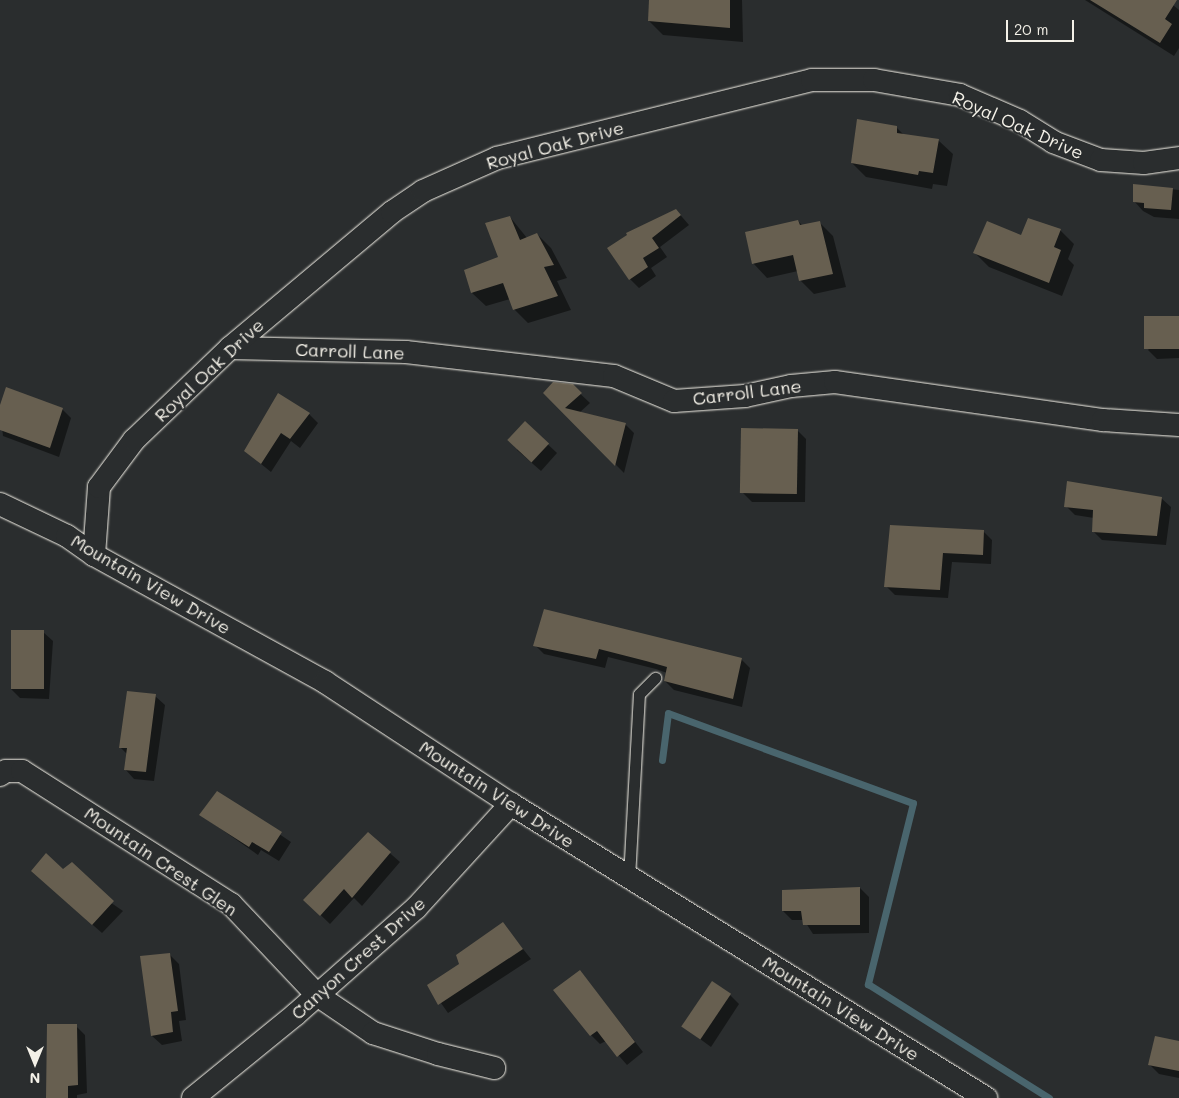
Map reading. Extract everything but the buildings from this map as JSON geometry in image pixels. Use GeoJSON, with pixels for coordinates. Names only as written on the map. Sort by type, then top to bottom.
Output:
{"type":"FeatureCollection","features":[{"type":"Feature","properties":{"kind":"street","name":"Royal Oak Drive"},"geometry":{"type":"LineString","coordinates":[[94,555],[99,487],[134,440],[230,348],[392,212],[423,192],[497,158],[812,80],[874,80],[960,95],[1020,121],[1053,142],[1101,160],[1144,163],[1179,158]]}},
{"type":"Feature","properties":{"kind":"street","name":"Carroll Lane"},"geometry":{"type":"LineString","coordinates":[[230,348],[406,352],[604,375],[674,402],[745,396],[790,386],[835,382],[1103,420],[1179,424]]}},
{"type":"Feature","properties":{"kind":"street","name":"Mountain View Drive"},"geometry":{"type":"LineString","coordinates":[[0,504],[67,536],[94,555],[326,682],[511,804],[986,1098]]}},
{"type":"Feature","properties":{"kind":"street","name":"Mountain Crest Glen"},"geometry":{"type":"LineString","coordinates":[[0,775],[6,770],[22,770],[231,904],[317,995],[373,1033],[438,1054],[494,1068]]}},
{"type":"Feature","properties":{"kind":"street","name":"Canyon Crest Drive"},"geometry":{"type":"LineString","coordinates":[[193,1098],[317,995],[416,908],[511,804]]}},
{"type":"Feature","properties":{"kind":"lane"},"geometry":{"type":"LineString","coordinates":[[630,878],[639,694],[655,678]]}},
{"type":"Feature","properties":{"kind":"waterway"},"geometry":{"type":"LineString","coordinates":[[662,760],[668,713],[913,803],[868,984],[1049,1098]]}}]}
